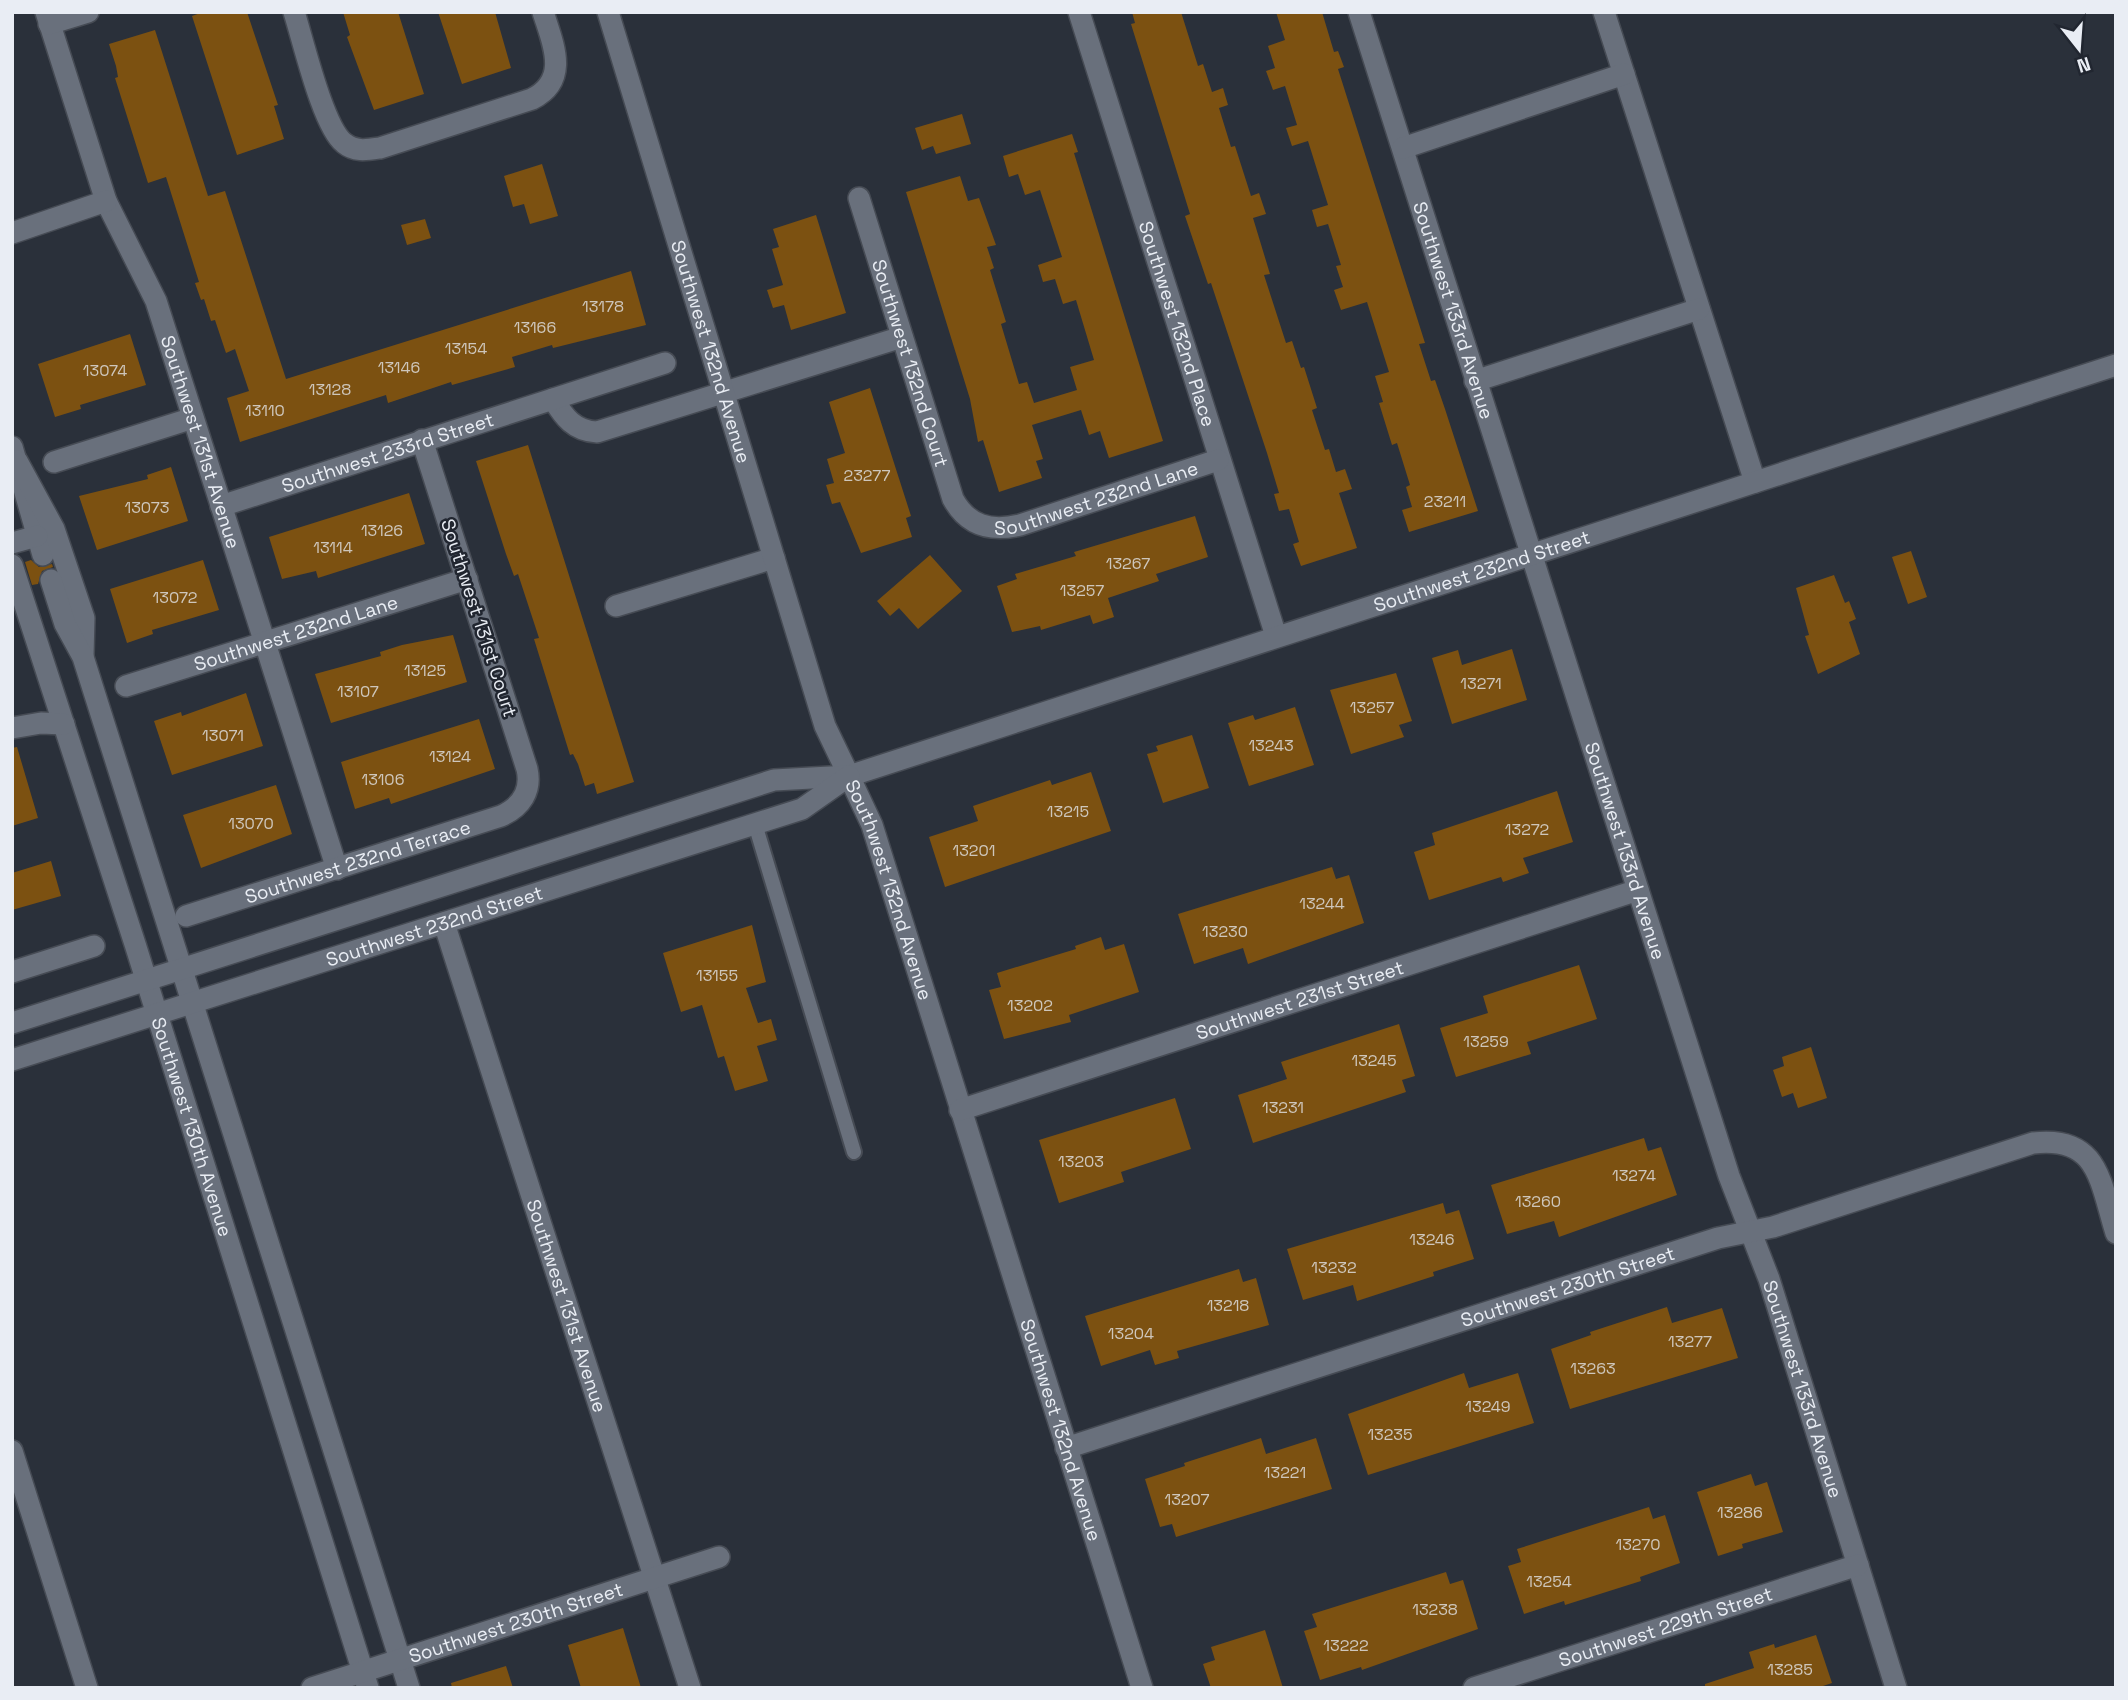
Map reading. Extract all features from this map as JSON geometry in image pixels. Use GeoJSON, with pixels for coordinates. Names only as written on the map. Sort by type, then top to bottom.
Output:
{"type":"FeatureCollection","features":[{"type":"Feature","properties":{"kind":"street"},"geometry":{"type":"LineString","coordinates":[[47,18],[88,12]]}},
{"type":"Feature","properties":{"kind":"street"},"geometry":{"type":"LineString","coordinates":[[294,12],[329,123],[345,144],[360,150],[380,148],[532,99],[550,85],[557,60],[543,12]]}},
{"type":"Feature","properties":{"kind":"street","name":"Southwest 132nd Avenue"},"geometry":{"type":"LineString","coordinates":[[608,12],[825,726],[872,825],[1142,1688]]}},
{"type":"Feature","properties":{"kind":"street","name":"Southwest 132nd Place"},"geometry":{"type":"LineString","coordinates":[[1079,12],[1218,460],[1276,636]]}},
{"type":"Feature","properties":{"kind":"street","name":"Southwest 133rd Avenue"},"geometry":{"type":"LineString","coordinates":[[1359,12],[1638,891],[1748,1230],[1769,1279],[1896,1688]]}},
{"type":"Feature","properties":{"kind":"street"},"geometry":{"type":"LineString","coordinates":[[1604,12],[1755,482]]}},
{"type":"Feature","properties":{"kind":"street","name":"Southwest 131st Avenue"},"geometry":{"type":"LineString","coordinates":[[47,18],[106,201],[151,289],[337,869]]}},
{"type":"Feature","properties":{"kind":"street"},"geometry":{"type":"LineString","coordinates":[[1403,148],[1624,74]]}},
{"type":"Feature","properties":{"kind":"street","name":"Southwest 132nd Court"},"geometry":{"type":"LineString","coordinates":[[859,198],[953,499],[974,523]]}},
{"type":"Feature","properties":{"kind":"street"},"geometry":{"type":"LineString","coordinates":[[12,233],[106,201]]}},
{"type":"Feature","properties":{"kind":"street"},"geometry":{"type":"LineString","coordinates":[[1475,381],[1699,309]]}},
{"type":"Feature","properties":{"kind":"street"},"geometry":{"type":"LineString","coordinates":[[553,399],[564,417],[573,425],[597,432],[902,337]]}},
{"type":"Feature","properties":{"kind":"street","name":"Southwest 233rd Street"},"geometry":{"type":"LineString","coordinates":[[221,506],[665,363]]}},
{"type":"Feature","properties":{"kind":"street","name":"Southwest 232nd Street"},"geometry":{"type":"LineString","coordinates":[[12,1023],[774,780],[849,776],[2116,365]]}},
{"type":"Feature","properties":{"kind":"street"},"geometry":{"type":"LineString","coordinates":[[54,462],[193,418]]}},
{"type":"Feature","properties":{"kind":"street","name":"Southwest 131st Court"},"geometry":{"type":"LineString","coordinates":[[422,440],[527,769],[529,781],[524,798]]}},
{"type":"Feature","properties":{"kind":"street","name":"Southwest 130th Avenue"},"geometry":{"type":"LineString","coordinates":[[12,544],[40,546],[14,454]]}},
{"type":"Feature","properties":{"kind":"street","name":"Southwest 130th Avenue"},"geometry":{"type":"LineString","coordinates":[[14,454],[54,528],[83,618],[83,657]]}},
{"type":"Feature","properties":{"kind":"street","name":"Southwest 232nd Lane"},"geometry":{"type":"LineString","coordinates":[[974,523],[996,529],[1020,525],[1218,460]]}},
{"type":"Feature","properties":{"kind":"street"},"geometry":{"type":"LineString","coordinates":[[616,606],[774,558]]}},
{"type":"Feature","properties":{"kind":"street","name":"Southwest 130th Avenue"},"geometry":{"type":"LineString","coordinates":[[12,565],[146,980],[365,1680]]}},
{"type":"Feature","properties":{"kind":"street","name":"Southwest 232nd Lane"},"geometry":{"type":"LineString","coordinates":[[126,686],[467,579]]}},
{"type":"Feature","properties":{"kind":"street","name":"Southwest 130th Avenue"},"geometry":{"type":"LineString","coordinates":[[51,580],[65,624],[83,657],[408,1688]]}},
{"type":"Feature","properties":{"kind":"street"},"geometry":{"type":"LineString","coordinates":[[12,728],[41,723],[64,724]]}},
{"type":"Feature","properties":{"kind":"street","name":"Southwest 232nd Street"},"geometry":{"type":"LineString","coordinates":[[12,1060],[802,809],[849,776]]}},
{"type":"Feature","properties":{"kind":"street","name":"Southwest 232nd Terrace"},"geometry":{"type":"LineString","coordinates":[[186,916],[501,816],[516,808],[524,798]]}},
{"type":"Feature","properties":{"kind":"street","name":"Southwest 231st Street"},"geometry":{"type":"LineString","coordinates":[[960,1110],[1638,891]]}},
{"type":"Feature","properties":{"kind":"street","name":"Southwest 131st Avenue"},"geometry":{"type":"LineString","coordinates":[[444,923],[690,1688]]}},
{"type":"Feature","properties":{"kind":"street"},"geometry":{"type":"LineString","coordinates":[[12,972],[94,946]]}},
{"type":"Feature","properties":{"kind":"street","name":"Southwest 230th Street"},"geometry":{"type":"LineString","coordinates":[[1066,1448],[1748,1230],[1773,1227],[2033,1143],[2056,1140],[2072,1144],[2096,1170],[2116,1233]]}},
{"type":"Feature","properties":{"kind":"street"},"geometry":{"type":"LineString","coordinates":[[12,1451],[87,1688]]}},
{"type":"Feature","properties":{"kind":"street","name":"Southwest 230th Street"},"geometry":{"type":"LineString","coordinates":[[312,1688],[365,1680],[399,1660],[719,1557]]}},
{"type":"Feature","properties":{"kind":"street","name":"Southwest 229th Street"},"geometry":{"type":"LineString","coordinates":[[1474,1688],[1858,1565]]}},
{"type":"Feature","properties":{"kind":"lane"},"geometry":{"type":"LineString","coordinates":[[755,824],[854,1152]]}},
{"type":"Feature","properties":{"kind":"building"},"geometry":{"type":"Polygon","coordinates":[[[203,12],[247,12],[278,105],[274,106],[284,139],[237,155],[192,16],[203,12]]]}},
{"type":"Feature","properties":{"kind":"building"},"geometry":{"type":"Polygon","coordinates":[[[343,12],[398,12],[424,94],[374,110],[347,37],[350,35],[343,12]]]}},
{"type":"Feature","properties":{"kind":"building"},"geometry":{"type":"Polygon","coordinates":[[[438,12],[495,12],[511,68],[462,84],[438,12]]]}},
{"type":"Feature","properties":{"kind":"building"},"geometry":{"type":"Polygon","coordinates":[[[1132,12],[1181,12],[1198,66],[1203,64],[1212,92],[1223,88],[1228,105],[1219,108],[1231,147],[1235,146],[1251,196],[1259,193],[1266,214],[1253,218],[1270,274],[1264,275],[1286,343],[1292,341],[1301,368],[1304,367],[1317,408],[1312,410],[1325,450],[1329,449],[1336,472],[1345,469],[1352,489],[1339,493],[1357,548],[1301,566],[1293,544],[1299,542],[1289,509],[1279,511],[1274,494],[1279,493],[1267,453],[1211,283],[1208,284],[1185,216],[1190,214],[1131,24],[1135,23],[1132,12]]]}},
{"type":"Feature","properties":{"kind":"building"},"geometry":{"type":"Polygon","coordinates":[[[1276,12],[1322,12],[1334,52],[1338,51],[1344,67],[1338,69],[1425,343],[1419,344],[1431,381],[1435,380],[1478,511],[1409,532],[1402,510],[1412,507],[1406,487],[1410,485],[1397,443],[1392,445],[1379,403],[1383,402],[1375,376],[1389,372],[1367,302],[1341,310],[1334,290],[1343,287],[1336,266],[1341,265],[1328,224],[1317,227],[1312,210],[1328,205],[1308,141],[1292,146],[1286,128],[1297,125],[1285,86],[1273,90],[1266,71],[1275,68],[1268,46],[1285,40],[1276,12]]]}},
{"type":"Feature","properties":{"kind":"building"},"geometry":{"type":"Polygon","coordinates":[[[155,30],[208,196],[225,191],[286,379],[631,271],[646,325],[553,348],[552,345],[512,357],[515,367],[452,385],[451,382],[388,403],[386,395],[240,442],[227,398],[249,391],[235,349],[226,353],[215,320],[211,321],[204,299],[201,300],[195,283],[199,282],[166,177],[148,183],[115,78],[118,77],[109,44],[155,30]]]}},
{"type":"Feature","properties":{"kind":"building"},"geometry":{"type":"Polygon","coordinates":[[[962,114],[971,144],[936,154],[933,146],[922,150],[915,128],[962,114]]]}},
{"type":"Feature","properties":{"kind":"building"},"geometry":{"type":"Polygon","coordinates":[[[1072,134],[1078,152],[1074,153],[1163,441],[1109,458],[1100,431],[1089,435],[1081,410],[1032,425],[1043,459],[1036,461],[1042,478],[999,492],[983,440],[978,442],[970,399],[906,192],[960,176],[968,201],[979,198],[996,245],[987,247],[994,268],[990,270],[1006,322],[1001,324],[1019,384],[1027,382],[1034,403],[1077,390],[1070,367],[1094,360],[1076,300],[1063,304],[1055,279],[1043,282],[1038,265],[1062,257],[1040,190],[1025,195],[1018,174],[1009,177],[1003,156],[1072,134]]]}},
{"type":"Feature","properties":{"kind":"building"},"geometry":{"type":"Polygon","coordinates":[[[542,164],[558,216],[530,224],[524,204],[513,207],[504,176],[542,164]]]}},
{"type":"Feature","properties":{"kind":"building"},"geometry":{"type":"Polygon","coordinates":[[[816,215],[846,313],[791,330],[784,305],[773,308],[767,290],[783,285],[772,249],[779,247],[773,229],[816,215]]]}},
{"type":"Feature","properties":{"kind":"building"},"geometry":{"type":"Polygon","coordinates":[[[425,219],[431,238],[407,245],[401,225],[425,219]]]}},
{"type":"Feature","properties":{"kind":"building"},"geometry":{"type":"Polygon","coordinates":[[[130,334],[146,385],[80,405],[81,409],[55,417],[38,364],[130,334]]]}},
{"type":"Feature","properties":{"kind":"building"},"geometry":{"type":"Polygon","coordinates":[[[870,388],[911,516],[906,518],[912,537],[861,553],[840,502],[832,504],[826,485],[834,483],[827,459],[845,453],[829,402],[870,388]]]}},
{"type":"Feature","properties":{"kind":"building"},"geometry":{"type":"Polygon","coordinates":[[[528,445],[634,782],[597,794],[594,783],[585,786],[578,764],[573,754],[570,755],[534,639],[539,638],[518,574],[514,576],[506,554],[476,461],[528,445]]]}},
{"type":"Feature","properties":{"kind":"building"},"geometry":{"type":"Polygon","coordinates":[[[171,467],[188,521],[97,550],[79,496],[148,479],[147,475],[171,467]]]}},
{"type":"Feature","properties":{"kind":"building"},"geometry":{"type":"Polygon","coordinates":[[[409,493],[425,544],[318,578],[316,571],[282,579],[269,537],[409,493]]]}},
{"type":"Feature","properties":{"kind":"building"},"geometry":{"type":"Polygon","coordinates":[[[1195,516],[1208,557],[1156,574],[1159,581],[1108,598],[1114,617],[1093,624],[1090,615],[1041,630],[1040,626],[1012,632],[997,586],[1017,579],[1015,574],[1076,556],[1074,552],[1195,516]]]}},
{"type":"Feature","properties":{"kind":"building"},"geometry":{"type":"Polygon","coordinates":[[[1911,551],[1927,597],[1908,604],[1892,557],[1911,551]]]}},
{"type":"Feature","properties":{"kind":"building"},"geometry":{"type":"Polygon","coordinates":[[[930,555],[962,591],[918,629],[899,608],[890,616],[877,601],[930,555]]]}},
{"type":"Feature","properties":{"kind":"building"},"geometry":{"type":"Polygon","coordinates":[[[31,560],[39,567],[52,564],[53,567],[42,571],[38,584],[32,585],[25,562],[31,560]]]}},
{"type":"Feature","properties":{"kind":"building"},"geometry":{"type":"Polygon","coordinates":[[[203,560],[219,610],[152,630],[153,634],[127,643],[110,589],[203,560]]]}},
{"type":"Feature","properties":{"kind":"building"},"geometry":{"type":"Polygon","coordinates":[[[1834,575],[1845,603],[1849,601],[1856,619],[1849,622],[1860,654],[1818,674],[1805,636],[1809,635],[1796,588],[1834,575]]]}},
{"type":"Feature","properties":{"kind":"building"},"geometry":{"type":"Polygon","coordinates":[[[453,635],[467,682],[331,723],[315,674],[381,656],[380,652],[402,645],[453,635]]]}},
{"type":"Feature","properties":{"kind":"building"},"geometry":{"type":"Polygon","coordinates":[[[1512,649],[1527,700],[1452,724],[1432,658],[1458,650],[1462,665],[1512,649]]]}},
{"type":"Feature","properties":{"kind":"building"},"geometry":{"type":"Polygon","coordinates":[[[1396,673],[1412,721],[1399,725],[1404,737],[1351,754],[1330,690],[1396,673]]]}},
{"type":"Feature","properties":{"kind":"building"},"geometry":{"type":"Polygon","coordinates":[[[246,693],[263,746],[172,775],[154,721],[181,712],[182,716],[246,693]]]}},
{"type":"Feature","properties":{"kind":"building"},"geometry":{"type":"Polygon","coordinates":[[[1295,707],[1314,765],[1249,786],[1228,723],[1253,715],[1255,720],[1295,707]]]}},
{"type":"Feature","properties":{"kind":"building"},"geometry":{"type":"Polygon","coordinates":[[[479,719],[495,769],[391,804],[389,798],[355,809],[341,762],[479,719]]]}},
{"type":"Feature","properties":{"kind":"building"},"geometry":{"type":"Polygon","coordinates":[[[1192,735],[1209,788],[1163,803],[1147,754],[1158,751],[1156,746],[1192,735]]]}},
{"type":"Feature","properties":{"kind":"building"},"geometry":{"type":"Polygon","coordinates":[[[17,747],[38,818],[12,826],[12,748],[17,747]]]}},
{"type":"Feature","properties":{"kind":"building"},"geometry":{"type":"Polygon","coordinates":[[[1091,772],[1111,831],[945,887],[929,837],[978,821],[973,806],[1050,780],[1052,785],[1091,772]]]}},
{"type":"Feature","properties":{"kind":"building"},"geometry":{"type":"Polygon","coordinates":[[[276,785],[292,834],[201,868],[183,815],[276,785]]]}},
{"type":"Feature","properties":{"kind":"building"},"geometry":{"type":"Polygon","coordinates":[[[1557,791],[1573,842],[1523,858],[1529,873],[1503,882],[1501,877],[1429,900],[1414,852],[1435,845],[1432,833],[1557,791]]]}},
{"type":"Feature","properties":{"kind":"building"},"geometry":{"type":"Polygon","coordinates":[[[51,861],[61,896],[12,910],[12,873],[51,861]]]}},
{"type":"Feature","properties":{"kind":"building"},"geometry":{"type":"Polygon","coordinates":[[[1332,867],[1336,879],[1349,875],[1364,923],[1248,964],[1243,948],[1194,964],[1178,914],[1332,867]]]}},
{"type":"Feature","properties":{"kind":"building"},"geometry":{"type":"Polygon","coordinates":[[[752,925],[766,982],[746,988],[758,1023],[771,1019],[777,1040],[757,1046],[768,1081],[735,1091],[724,1056],[718,1058],[702,1005],[681,1012],[663,953],[752,925]]]}},
{"type":"Feature","properties":{"kind":"building"},"geometry":{"type":"Polygon","coordinates":[[[1101,937],[1105,950],[1124,944],[1139,992],[1069,1015],[1071,1022],[1004,1039],[989,990],[1001,987],[997,973],[1076,949],[1075,946],[1101,937]]]}},
{"type":"Feature","properties":{"kind":"building"},"geometry":{"type":"Polygon","coordinates":[[[1579,965],[1597,1019],[1527,1042],[1531,1054],[1456,1077],[1440,1028],[1488,1013],[1483,996],[1579,965]]]}},
{"type":"Feature","properties":{"kind":"building"},"geometry":{"type":"Polygon","coordinates":[[[1399,1024],[1415,1076],[1402,1080],[1406,1092],[1253,1143],[1238,1095],[1287,1079],[1281,1062],[1399,1024]]]}},
{"type":"Feature","properties":{"kind":"building"},"geometry":{"type":"Polygon","coordinates":[[[1811,1047],[1827,1098],[1798,1108],[1793,1093],[1782,1097],[1773,1070],[1784,1066],[1782,1057],[1811,1047]]]}},
{"type":"Feature","properties":{"kind":"building"},"geometry":{"type":"Polygon","coordinates":[[[1175,1098],[1191,1149],[1121,1172],[1124,1182],[1059,1203],[1039,1140],[1175,1098]]]}},
{"type":"Feature","properties":{"kind":"building"},"geometry":{"type":"Polygon","coordinates":[[[1644,1138],[1648,1151],[1661,1147],[1677,1195],[1559,1237],[1554,1221],[1507,1234],[1491,1185],[1644,1138]]]}},
{"type":"Feature","properties":{"kind":"building"},"geometry":{"type":"Polygon","coordinates":[[[1443,1203],[1446,1214],[1459,1210],[1474,1259],[1433,1272],[1434,1276],[1357,1301],[1353,1285],[1303,1300],[1287,1249],[1443,1203]]]}},
{"type":"Feature","properties":{"kind":"building"},"geometry":{"type":"Polygon","coordinates":[[[1239,1269],[1243,1282],[1256,1278],[1269,1325],[1177,1351],[1179,1358],[1155,1365],[1150,1350],[1101,1366],[1085,1316],[1239,1269]]]}},
{"type":"Feature","properties":{"kind":"building"},"geometry":{"type":"Polygon","coordinates":[[[1667,1307],[1672,1323],[1722,1308],[1738,1358],[1570,1409],[1551,1349],[1591,1335],[1590,1332],[1667,1307]]]}},
{"type":"Feature","properties":{"kind":"building"},"geometry":{"type":"Polygon","coordinates":[[[1464,1373],[1469,1388],[1518,1373],[1534,1423],[1368,1475],[1348,1414],[1464,1373]]]}},
{"type":"Feature","properties":{"kind":"building"},"geometry":{"type":"Polygon","coordinates":[[[1261,1438],[1266,1454],[1316,1438],[1332,1489],[1176,1537],[1172,1524],[1160,1527],[1145,1479],[1261,1438]]]}},
{"type":"Feature","properties":{"kind":"building"},"geometry":{"type":"Polygon","coordinates":[[[1751,1474],[1755,1486],[1767,1482],[1783,1532],[1742,1544],[1743,1548],[1718,1556],[1697,1492],[1751,1474]]]}},
{"type":"Feature","properties":{"kind":"building"},"geometry":{"type":"Polygon","coordinates":[[[1649,1507],[1653,1519],[1665,1515],[1680,1563],[1640,1577],[1641,1581],[1565,1605],[1564,1601],[1524,1614],[1508,1566],[1521,1562],[1517,1549],[1649,1507]]]}},
{"type":"Feature","properties":{"kind":"building"},"geometry":{"type":"Polygon","coordinates":[[[1446,1572],[1450,1584],[1463,1580],[1478,1629],[1362,1670],[1361,1667],[1320,1680],[1304,1631],[1317,1627],[1312,1614],[1446,1572]]]}},
{"type":"Feature","properties":{"kind":"building"},"geometry":{"type":"Polygon","coordinates":[[[623,1628],[641,1688],[581,1688],[568,1645],[623,1628]]]}},
{"type":"Feature","properties":{"kind":"building"},"geometry":{"type":"Polygon","coordinates":[[[1265,1630],[1283,1688],[1211,1688],[1203,1664],[1215,1660],[1211,1647],[1265,1630]]]}},
{"type":"Feature","properties":{"kind":"building"},"geometry":{"type":"Polygon","coordinates":[[[1816,1635],[1832,1683],[1817,1688],[1705,1688],[1705,1684],[1754,1668],[1749,1652],[1774,1644],[1775,1648],[1816,1635]]]}},
{"type":"Feature","properties":{"kind":"building"},"geometry":{"type":"Polygon","coordinates":[[[506,1666],[513,1688],[452,1688],[451,1683],[506,1666]]]}}]}
